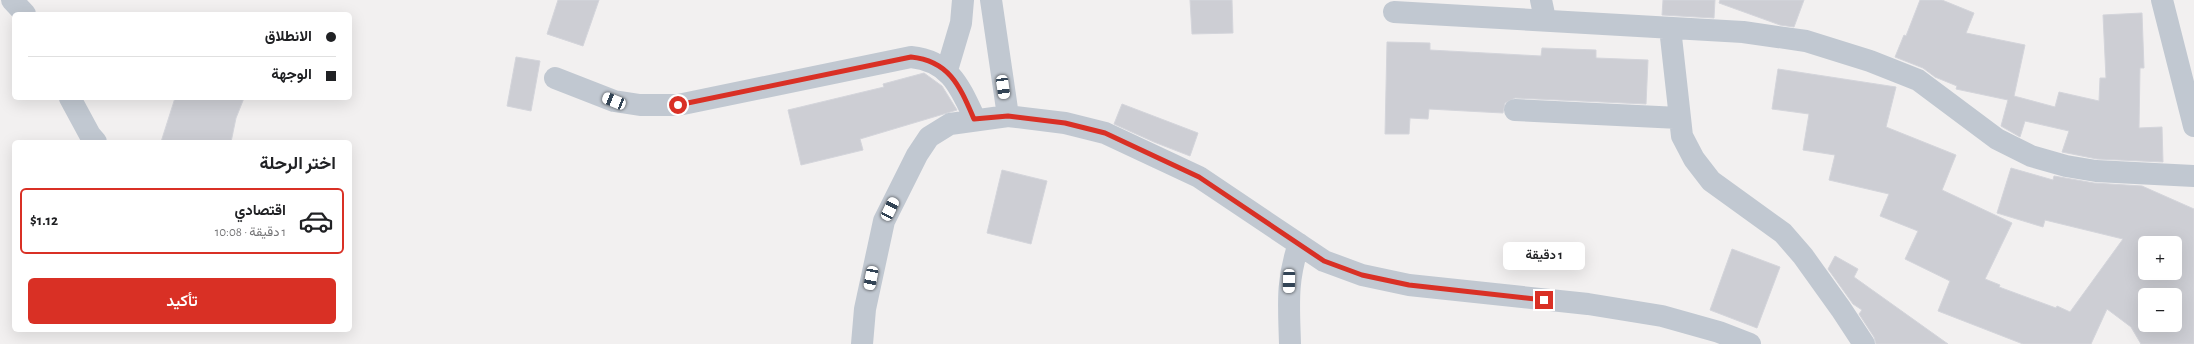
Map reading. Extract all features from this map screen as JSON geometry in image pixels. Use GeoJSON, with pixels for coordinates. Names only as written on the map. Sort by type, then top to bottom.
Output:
{"type":"FeatureCollection","features":[{"type":"Feature","properties":{"kind":"street"},"geometry":{"type":"LineString","coordinates":[[12,0],[23,12]]}},
{"type":"Feature","properties":{"kind":"street"},"geometry":{"type":"LineString","coordinates":[[947,70],[961,22],[963,0]]}},
{"type":"Feature","properties":{"kind":"street"},"geometry":{"type":"LineString","coordinates":[[991,0],[1008,116]]}},
{"type":"Feature","properties":{"kind":"street"},"geometry":{"type":"LineString","coordinates":[[2162,0],[2194,124]]}},
{"type":"Feature","properties":{"kind":"street"},"geometry":{"type":"LineString","coordinates":[[1394,12],[1543,9],[1670,28],[1743,32],[1806,41],[1870,61],[1918,80],[1997,139],[2031,156],[2066,166],[2096,171],[2194,176]]}},
{"type":"Feature","properties":{"kind":"street"},"geometry":{"type":"LineString","coordinates":[[1670,28],[1682,136],[1694,159],[1711,181],[1783,233],[1803,256],[1841,308],[1864,344]]}},
{"type":"Feature","properties":{"kind":"street"},"geometry":{"type":"LineString","coordinates":[[555,78],[614,101],[640,105],[678,105],[911,57],[924,58],[947,70],[961,88],[974,119]]}},
{"type":"Feature","properties":{"kind":"street"},"geometry":{"type":"LineString","coordinates":[[71,100],[90,136],[94,140]]}},
{"type":"Feature","properties":{"kind":"street"},"geometry":{"type":"LineString","coordinates":[[1514,110],[1679,118]]}},
{"type":"Feature","properties":{"kind":"street"},"geometry":{"type":"LineString","coordinates":[[862,344],[865,308],[884,221],[917,155],[929,137],[950,124],[974,119],[1008,116],[1065,123],[1105,133],[1199,177],[1324,261],[1362,275],[1409,285],[1588,304],[1662,316],[1719,332],[1750,344]]}},
{"type":"Feature","properties":{"kind":"street"},"geometry":{"type":"LineString","coordinates":[[1290,344],[1289,281],[1292,263],[1300,244]]}},
{"type":"Feature","properties":{"kind":"building"},"geometry":{"type":"Polygon","coordinates":[[[558,0],[599,0],[583,46],[547,34],[558,0]]]}},
{"type":"Feature","properties":{"kind":"building"},"geometry":{"type":"Polygon","coordinates":[[[1190,0],[1232,0],[1233,33],[1192,34],[1190,0]]]}},
{"type":"Feature","properties":{"kind":"building"},"geometry":{"type":"Polygon","coordinates":[[[1663,0],[1715,0],[1714,18],[1662,15],[1663,0]]]}},
{"type":"Feature","properties":{"kind":"building"},"geometry":{"type":"Polygon","coordinates":[[[1720,0],[1804,0],[1794,27],[1780,25],[1719,3],[1720,0]]]}},
{"type":"Feature","properties":{"kind":"building"},"geometry":{"type":"Polygon","coordinates":[[[1920,0],[1942,0],[1974,13],[1966,33],[2025,45],[2014,96],[2055,107],[2059,92],[2099,101],[2100,78],[2106,78],[2103,15],[2142,13],[2144,68],[2140,68],[2139,128],[2162,127],[2163,162],[2097,159],[2062,152],[2069,131],[2025,121],[2020,137],[2001,126],[2008,100],[1956,89],[1957,86],[1935,77],[1923,68],[1895,57],[1904,35],[1906,36],[1920,0]]]}},
{"type":"Feature","properties":{"kind":"building"},"geometry":{"type":"Polygon","coordinates":[[[1387,42],[1430,43],[1430,50],[1541,56],[1542,48],[1596,50],[1596,58],[1648,60],[1646,104],[1515,98],[1505,103],[1503,113],[1429,109],[1428,119],[1410,118],[1409,134],[1385,134],[1387,42]]]}},
{"type":"Feature","properties":{"kind":"building"},"geometry":{"type":"Polygon","coordinates":[[[516,57],[540,61],[531,111],[507,106],[516,57]]]}},
{"type":"Feature","properties":{"kind":"building"},"geometry":{"type":"Polygon","coordinates":[[[1778,69],[1896,87],[1886,127],[1956,155],[1942,190],[2012,223],[1985,279],[2000,285],[1999,287],[2056,308],[2057,306],[2070,312],[2123,239],[2045,220],[2043,227],[1997,213],[2011,168],[2053,180],[2054,176],[2094,183],[2142,186],[2194,209],[2194,344],[2141,344],[2131,327],[2107,309],[2091,344],[2023,344],[1938,311],[1950,281],[1905,259],[1918,231],[1880,216],[1889,194],[1829,180],[1835,155],[1803,150],[1809,114],[1772,109],[1778,69]]]}},
{"type":"Feature","properties":{"kind":"building"},"geometry":{"type":"Polygon","coordinates":[[[924,73],[942,86],[957,110],[860,139],[863,150],[801,165],[788,110],[884,87],[883,84],[924,73]]]}},
{"type":"Feature","properties":{"kind":"building"},"geometry":{"type":"Polygon","coordinates":[[[174,100],[243,100],[236,118],[231,140],[162,140],[174,100]]]}},
{"type":"Feature","properties":{"kind":"building"},"geometry":{"type":"Polygon","coordinates":[[[1122,104],[1198,133],[1190,156],[1114,124],[1122,104]]]}},
{"type":"Feature","properties":{"kind":"building"},"geometry":{"type":"Polygon","coordinates":[[[1002,170],[1047,181],[1031,244],[987,233],[1002,170]]]}},
{"type":"Feature","properties":{"kind":"building"},"geometry":{"type":"Polygon","coordinates":[[[1732,249],[1780,267],[1757,328],[1710,310],[1732,249]]]}},
{"type":"Feature","properties":{"kind":"building"},"geometry":{"type":"Polygon","coordinates":[[[1835,256],[1858,269],[1854,277],[1948,344],[1876,344],[1874,337],[1859,314],[1862,310],[1853,304],[1828,269],[1835,256]]]}},
{"type":"Feature","properties":{"kind":"route"},"geometry":{"type":"LineString","coordinates":[[678,105],[911,57],[924,58],[947,70],[961,88],[974,119],[1008,116],[1065,123],[1105,133],[1199,177],[1324,261],[1362,275],[1409,285],[1544,300]]}}]}
